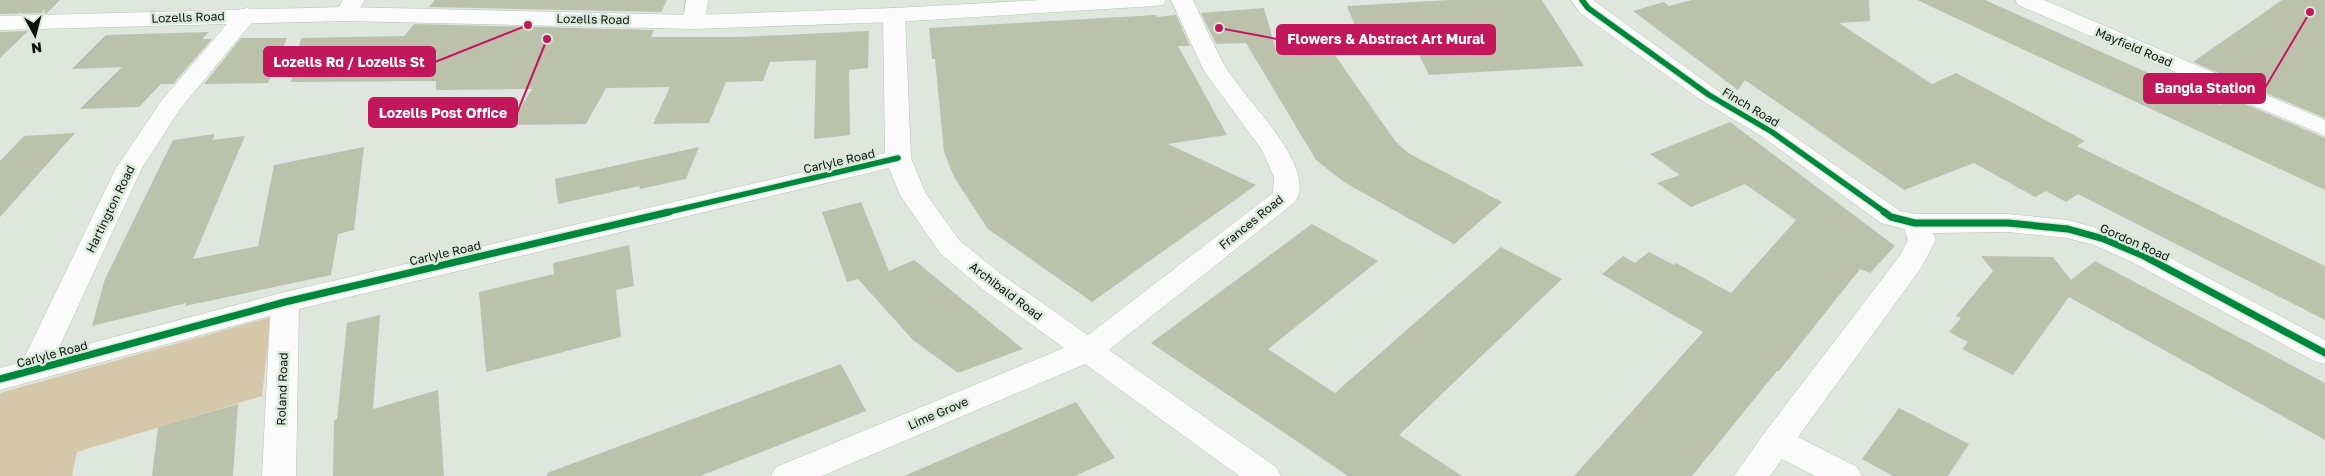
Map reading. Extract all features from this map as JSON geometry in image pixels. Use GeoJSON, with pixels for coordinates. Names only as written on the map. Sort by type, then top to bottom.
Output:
{"type":"FeatureCollection","features":[{"type":"Feature","properties":{"kind":"street"},"geometry":{"type":"LineString","coordinates":[[694,22],[697,0]]}},
{"type":"Feature","properties":{"kind":"street","name":"Lozells Road"},"geometry":{"type":"LineString","coordinates":[[0,23],[247,15],[350,7],[694,22],[894,15],[1155,0]]}},
{"type":"Feature","properties":{"kind":"street","name":"Frances Road"},"geometry":{"type":"LineString","coordinates":[[1087,351],[1286,196],[1287,177],[1274,149],[1216,72],[1182,0]]}},
{"type":"Feature","properties":{"kind":"street","name":"Finch Road"},"geometry":{"type":"LineString","coordinates":[[1582,0],[1588,8],[1710,95],[1772,132],[1890,217],[1915,223]]}},
{"type":"Feature","properties":{"kind":"street","name":"Mayfield Road"},"geometry":{"type":"LineString","coordinates":[[2026,0],[2325,128]]}},
{"type":"Feature","properties":{"kind":"street","name":"Hartington Road"},"geometry":{"type":"LineString","coordinates":[[33,371],[129,168],[171,105],[247,15]]}},
{"type":"Feature","properties":{"kind":"street","name":"Archibald Road"},"geometry":{"type":"LineString","coordinates":[[894,15],[898,158],[913,195],[950,247],[990,281],[1264,476]]}},
{"type":"Feature","properties":{"kind":"street","name":"Carlyle Road"},"geometry":{"type":"LineString","coordinates":[[0,379],[285,302],[898,158]]}},
{"type":"Feature","properties":{"kind":"street"},"geometry":{"type":"LineString","coordinates":[[1751,476],[1911,261],[1922,240],[1915,223]]}},
{"type":"Feature","properties":{"kind":"street","name":"Gordon Road"},"geometry":{"type":"LineString","coordinates":[[1915,223],[2008,223],[2068,229],[2104,239],[2142,255],[2325,353]]}},
{"type":"Feature","properties":{"kind":"street","name":"Roland Road"},"geometry":{"type":"LineString","coordinates":[[279,476],[285,302]]}},
{"type":"Feature","properties":{"kind":"street","name":"Lime Grove"},"geometry":{"type":"LineString","coordinates":[[788,476],[1087,351]]}},
{"type":"Feature","properties":{"kind":"street"},"geometry":{"type":"LineString","coordinates":[[1776,441],[1845,476]]}},
{"type":"Feature","properties":{"kind":"shaded area"},"geometry":{"type":"Polygon","coordinates":[[[271,317],[262,396],[77,452],[72,476],[0,476],[0,393],[271,317]]]}},
{"type":"Feature","properties":{"kind":"building"},"geometry":{"type":"Polygon","coordinates":[[[0,0],[60,0],[47,13],[0,14],[0,0]]]}},
{"type":"Feature","properties":{"kind":"building"},"geometry":{"type":"Polygon","coordinates":[[[435,0],[667,0],[661,12],[429,7],[435,0]]]}},
{"type":"Feature","properties":{"kind":"building"},"geometry":{"type":"Polygon","coordinates":[[[1450,0],[1542,0],[1584,66],[1429,75],[1407,30],[1358,33],[1347,6],[1450,0]]]}},
{"type":"Feature","properties":{"kind":"building"},"geometry":{"type":"Polygon","coordinates":[[[1692,0],[1869,0],[1870,21],[1839,23],[1932,84],[1956,73],[2085,141],[2077,146],[2325,266],[2325,320],[2078,194],[2066,202],[2046,191],[2035,197],[1974,163],[1904,190],[1745,80],[1738,90],[1633,11],[1664,2],[1669,6],[1692,0]]]}},
{"type":"Feature","properties":{"kind":"building"},"geometry":{"type":"Polygon","coordinates":[[[1917,0],[1985,0],[2220,105],[2224,98],[2213,90],[2325,138],[2325,190],[1917,0]]]}},
{"type":"Feature","properties":{"kind":"building"},"geometry":{"type":"Polygon","coordinates":[[[2282,0],[2325,0],[2325,118],[2193,62],[2282,0]]]}},
{"type":"Feature","properties":{"kind":"building"},"geometry":{"type":"Polygon","coordinates":[[[1264,8],[1277,54],[1330,48],[1395,141],[1408,153],[1502,202],[1454,244],[1344,182],[1316,160],[1246,43],[1216,44],[1201,13],[1264,8]]]}},
{"type":"Feature","properties":{"kind":"building"},"geometry":{"type":"Polygon","coordinates":[[[1156,15],[1157,17],[1176,15],[1190,46],[1178,46],[1227,135],[1168,144],[1256,185],[1092,302],[988,229],[954,177],[944,152],[935,59],[932,59],[929,28],[1156,15]]]}},
{"type":"Feature","properties":{"kind":"building"},"geometry":{"type":"Polygon","coordinates":[[[414,24],[654,30],[651,37],[739,37],[869,31],[868,68],[849,70],[850,135],[814,139],[816,60],[770,62],[763,81],[726,82],[709,123],[653,124],[670,87],[606,88],[586,124],[510,125],[532,89],[436,90],[436,81],[291,82],[301,38],[404,36],[414,24]]]}},
{"type":"Feature","properties":{"kind":"building"},"geometry":{"type":"Polygon","coordinates":[[[28,31],[0,58],[0,32],[28,31]]]}},
{"type":"Feature","properties":{"kind":"building"},"geometry":{"type":"Polygon","coordinates":[[[209,32],[202,39],[212,39],[173,84],[161,84],[139,107],[80,109],[122,67],[72,69],[106,35],[209,32]]]}},
{"type":"Feature","properties":{"kind":"building"},"geometry":{"type":"Polygon","coordinates":[[[241,38],[287,38],[268,83],[204,84],[241,38]]]}},
{"type":"Feature","properties":{"kind":"building"},"geometry":{"type":"Polygon","coordinates":[[[1730,122],[1895,246],[1870,273],[1860,269],[1692,476],[1574,476],[1703,332],[1602,274],[1623,256],[1635,263],[1649,252],[1674,265],[1676,263],[1731,293],[1796,220],[1745,184],[1691,207],[1657,183],[1680,175],[1650,154],[1730,122]]]}},
{"type":"Feature","properties":{"kind":"building"},"geometry":{"type":"Polygon","coordinates":[[[75,133],[0,217],[0,161],[24,136],[75,133]]]}},
{"type":"Feature","properties":{"kind":"building"},"geometry":{"type":"Polygon","coordinates":[[[215,134],[212,140],[245,136],[193,259],[258,246],[274,165],[364,147],[354,230],[338,234],[331,275],[185,306],[186,303],[92,326],[105,279],[173,140],[215,134]]]}},
{"type":"Feature","properties":{"kind":"building"},"geometry":{"type":"Polygon","coordinates":[[[699,147],[686,179],[640,189],[639,186],[558,204],[555,179],[699,147]]]}},
{"type":"Feature","properties":{"kind":"building"},"geometry":{"type":"Polygon","coordinates":[[[861,202],[889,271],[914,260],[1023,349],[958,373],[913,340],[858,279],[847,282],[822,212],[861,202]]]}},
{"type":"Feature","properties":{"kind":"building"},"geometry":{"type":"Polygon","coordinates":[[[1312,224],[1378,261],[1268,349],[1335,393],[1501,247],[1562,279],[1399,435],[1462,476],[1348,476],[1151,343],[1312,224]]]}},
{"type":"Feature","properties":{"kind":"building"},"geometry":{"type":"Polygon","coordinates":[[[629,245],[634,286],[616,290],[621,337],[486,372],[479,292],[554,274],[553,263],[629,245]]]}},
{"type":"Feature","properties":{"kind":"building"},"geometry":{"type":"Polygon","coordinates":[[[1981,256],[2053,257],[2071,280],[2095,261],[2325,383],[2325,440],[2069,297],[2013,375],[1962,349],[1968,342],[1949,332],[1961,318],[1956,316],[1993,271],[1981,256]]]}},
{"type":"Feature","properties":{"kind":"building"},"geometry":{"type":"Polygon","coordinates":[[[380,315],[373,409],[438,390],[444,476],[333,476],[334,420],[337,419],[347,323],[380,315]]]}},
{"type":"Feature","properties":{"kind":"building"},"geometry":{"type":"Polygon","coordinates":[[[841,364],[866,411],[700,476],[547,476],[547,473],[841,364]]]}},
{"type":"Feature","properties":{"kind":"building"},"geometry":{"type":"Polygon","coordinates":[[[1076,402],[1115,458],[1075,476],[904,476],[1076,402]]]}},
{"type":"Feature","properties":{"kind":"building"},"geometry":{"type":"Polygon","coordinates":[[[238,404],[233,476],[152,476],[158,427],[238,404]]]}},
{"type":"Feature","properties":{"kind":"building"},"geometry":{"type":"Polygon","coordinates":[[[1899,408],[1969,444],[1948,476],[1893,476],[1862,459],[1899,408]]]}},
{"type":"Feature","properties":{"kind":"cycle path"},"geometry":{"type":"LineString","coordinates":[[1582,0],[1588,8],[1709,95],[1772,132],[1891,217],[1915,223],[2008,223],[2068,229],[2104,239],[2142,255],[2325,353]]}},
{"type":"Feature","properties":{"kind":"cycle path"},"geometry":{"type":"LineString","coordinates":[[0,379],[285,302],[898,158]]}},
{"type":"Feature","properties":{"kind":"place","name":"Bangla Station"},"geometry":{"type":"Point","coordinates":[2310,12]}},
{"type":"Feature","properties":{"kind":"place","name":"Lozells Rd / Lozells St"},"geometry":{"type":"Point","coordinates":[528,25]}},
{"type":"Feature","properties":{"kind":"place","name":"Flowers & Abstract Art Mural"},"geometry":{"type":"Point","coordinates":[1219,28]}},
{"type":"Feature","properties":{"kind":"place","name":"Lozells Post Office"},"geometry":{"type":"Point","coordinates":[547,39]}}]}
